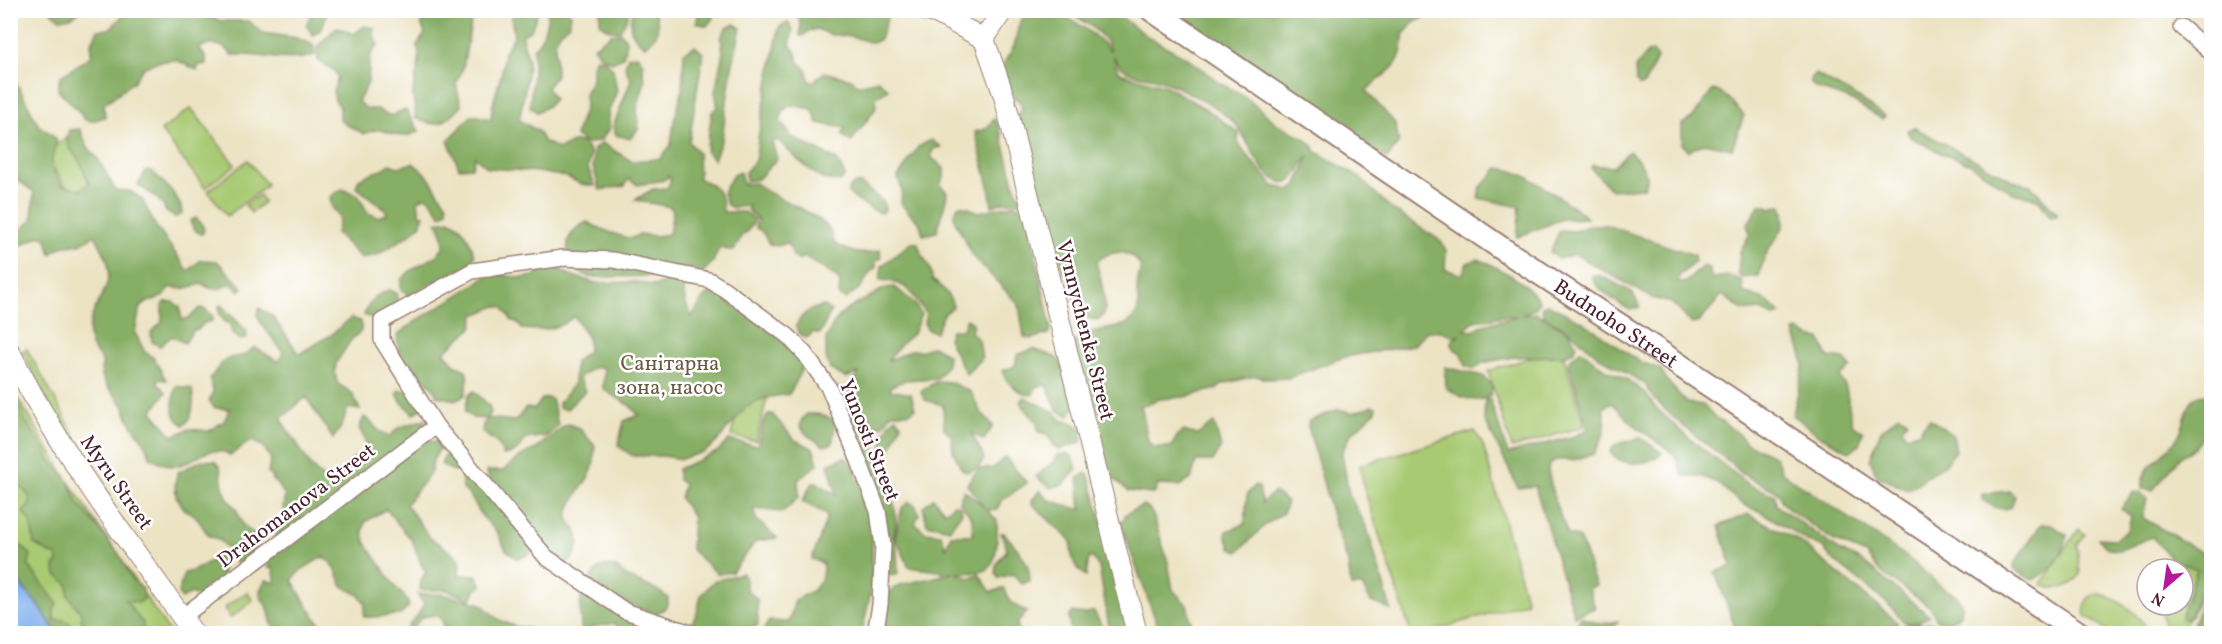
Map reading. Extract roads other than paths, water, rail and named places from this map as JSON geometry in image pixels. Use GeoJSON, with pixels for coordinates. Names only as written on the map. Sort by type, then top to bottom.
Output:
{"type":"FeatureCollection","features":[{"type":"Feature","properties":{"kind":"highway","name":"Budnoho Street"},"geometry":{"type":"LineString","coordinates":[[1152,10],[1504,250],[2080,633]]}},
{"type":"Feature","properties":{"kind":"main road"},"geometry":{"type":"LineString","coordinates":[[924,10],[938,14],[984,39],[1003,10]]}},
{"type":"Feature","properties":{"kind":"main road","name":"Vynnychenka Street"},"geometry":{"type":"LineString","coordinates":[[984,39],[1004,96],[1137,633]]}},
{"type":"Feature","properties":{"kind":"main road","name":"Myru Street"},"geometry":{"type":"LineString","coordinates":[[10,352],[52,429],[194,633]]}},
{"type":"Feature","properties":{"kind":"street"},"geometry":{"type":"LineString","coordinates":[[2181,27],[2211,53]]}},
{"type":"Feature","properties":{"kind":"street","name":"Yunosti Street"},"geometry":{"type":"LineString","coordinates":[[436,426],[382,340],[382,321],[472,271],[563,258],[613,260],[709,280],[788,336],[806,354],[829,388],[878,511],[883,546],[880,605],[875,633]]}},
{"type":"Feature","properties":{"kind":"street"},"geometry":{"type":"LineString","coordinates":[[436,426],[546,557],[625,612],[694,633]]}},
{"type":"Feature","properties":{"kind":"street","name":"Drahomanova Street"},"geometry":{"type":"LineString","coordinates":[[182,617],[436,426]]}},
{"type":"Feature","properties":{"kind":"water"},"geometry":{"type":"Polygon","coordinates":[[[10,573],[39,606],[57,633],[16,633],[11,627],[10,573]]]}},
{"type":"Feature","properties":{"kind":"park label","name":"Санітарна зона, насос"},"geometry":{"type":"Point","coordinates":[670,375]}}]}
